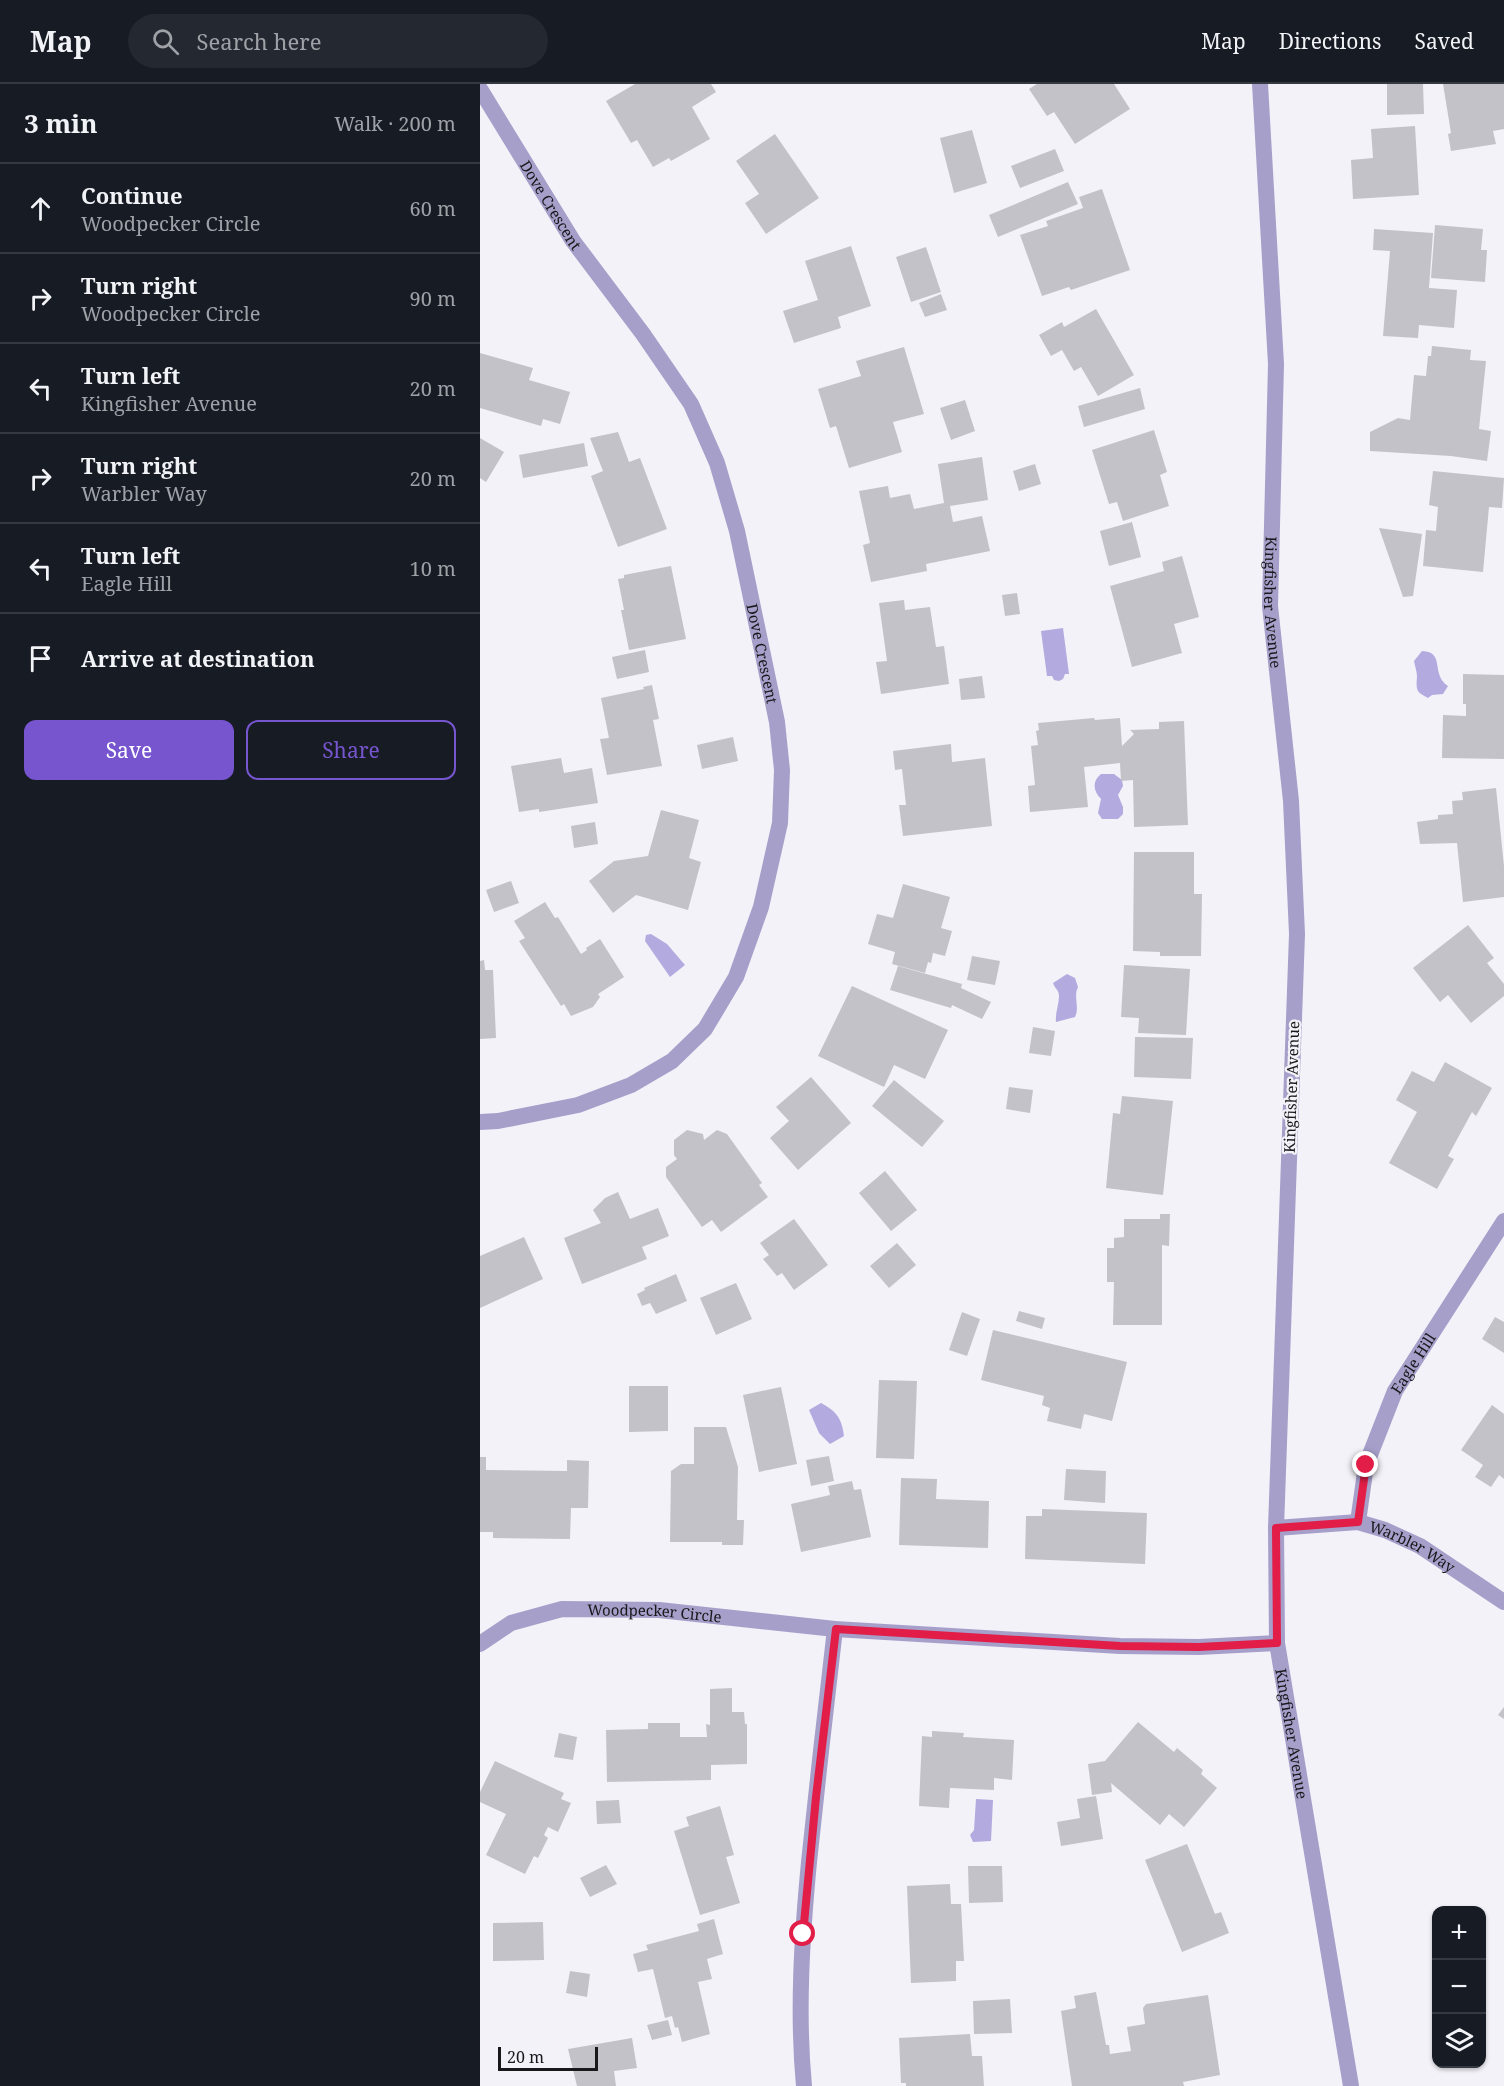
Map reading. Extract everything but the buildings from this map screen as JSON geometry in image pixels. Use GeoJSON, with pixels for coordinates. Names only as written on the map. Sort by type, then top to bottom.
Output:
{"type":"FeatureCollection","features":[{"type":"Feature","properties":{"kind":"street","name":"Kingfisher Avenue"},"geometry":{"type":"LineString","coordinates":[[1260,84],[1276,364],[1270,606],[1291,801],[1297,934],[1276,1528],[1277,1643],[1351,2086]]}},
{"type":"Feature","properties":{"kind":"street","name":"Dove Crescent"},"geometry":{"type":"LineString","coordinates":[[480,89],[573,240],[643,334],[691,404],[717,464],[737,531],[777,722],[782,770],[780,823],[761,907],[736,977],[705,1029],[672,1061],[631,1085],[578,1105],[498,1121],[480,1122]]}},
{"type":"Feature","properties":{"kind":"street","name":"Eagle Hill"},"geometry":{"type":"LineString","coordinates":[[1358,1522],[1366,1465],[1395,1391],[1504,1221]]}},
{"type":"Feature","properties":{"kind":"street","name":"Warbler Way"},"geometry":{"type":"LineString","coordinates":[[1276,1528],[1358,1522],[1385,1530],[1420,1546],[1504,1602]]}},
{"type":"Feature","properties":{"kind":"street","name":"Woodpecker Circle"},"geometry":{"type":"LineString","coordinates":[[480,1644],[511,1623],[562,1610],[659,1610],[836,1629],[1120,1646],[1199,1647],[1277,1643]]}},
{"type":"Feature","properties":{"kind":"street"},"geometry":{"type":"LineString","coordinates":[[804,2086],[801,2050],[803,1934],[816,1797],[836,1629]]}},
{"type":"Feature","properties":{"kind":"shaded area"},"geometry":{"type":"Polygon","coordinates":[[[1063,628],[1069,674],[1065,674],[1059,681],[1054,680],[1052,676],[1047,676],[1041,631],[1063,628]]]}},
{"type":"Feature","properties":{"kind":"shaded area"},"geometry":{"type":"Polygon","coordinates":[[[1422,651],[1429,652],[1436,659],[1440,676],[1448,686],[1443,694],[1432,695],[1428,698],[1418,690],[1414,661],[1422,651]]]}},
{"type":"Feature","properties":{"kind":"shaded area"},"geometry":{"type":"Polygon","coordinates":[[[1101,774],[1114,774],[1122,780],[1123,786],[1118,795],[1123,814],[1118,819],[1102,819],[1098,813],[1101,799],[1096,793],[1095,786],[1101,774]]]}},
{"type":"Feature","properties":{"kind":"shaded area"},"geometry":{"type":"Polygon","coordinates":[[[651,934],[667,944],[685,965],[670,977],[645,941],[646,935],[651,934]]]}},
{"type":"Feature","properties":{"kind":"shaded area"},"geometry":{"type":"Polygon","coordinates":[[[1067,974],[1075,978],[1078,987],[1076,1013],[1075,1017],[1056,1022],[1059,996],[1053,983],[1067,974]]]}},
{"type":"Feature","properties":{"kind":"shaded area"},"geometry":{"type":"Polygon","coordinates":[[[821,1403],[837,1416],[843,1430],[844,1436],[830,1444],[819,1433],[809,1410],[821,1403]]]}},
{"type":"Feature","properties":{"kind":"shaded area"},"geometry":{"type":"Polygon","coordinates":[[[976,1799],[993,1800],[991,1841],[973,1842],[970,1835],[974,1830],[976,1799]]]}},
{"type":"Feature","properties":{"kind":"route"},"geometry":{"type":"LineString","coordinates":[[803,1934],[816,1797],[836,1629],[1120,1646],[1199,1647],[1277,1643],[1276,1528],[1358,1522],[1366,1465]]}}]}
